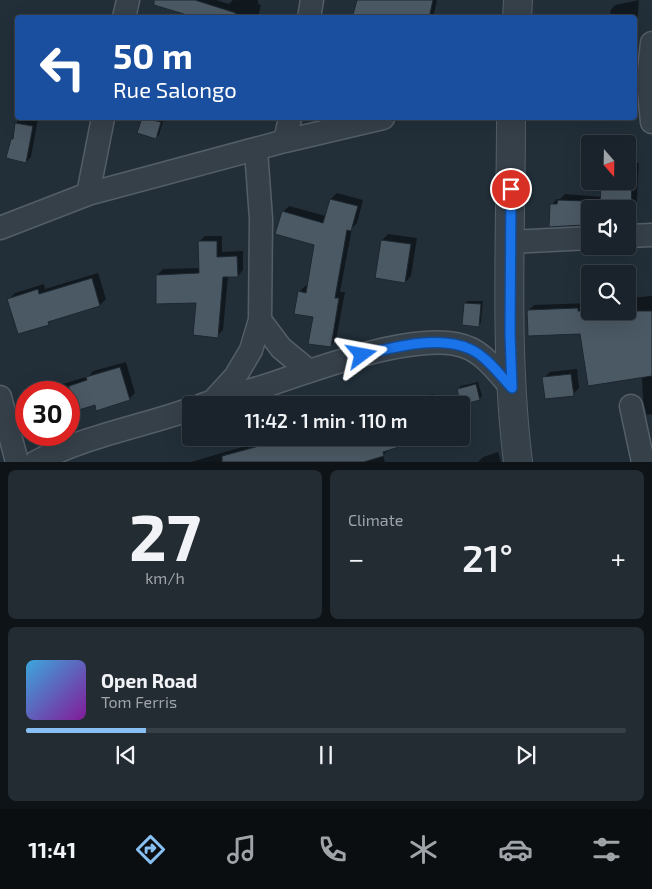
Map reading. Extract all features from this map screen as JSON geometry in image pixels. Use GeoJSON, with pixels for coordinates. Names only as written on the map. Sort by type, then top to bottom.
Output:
{"type":"FeatureCollection","features":[{"type":"Feature","properties":{"kind":"street"},"geometry":{"type":"LineString","coordinates":[[125,15],[128,0]]}},
{"type":"Feature","properties":{"kind":"street"},"geometry":{"type":"LineString","coordinates":[[310,15],[312,0]]}},
{"type":"Feature","properties":{"kind":"street"},"geometry":{"type":"LineString","coordinates":[[516,15],[518,0]]}},
{"type":"Feature","properties":{"kind":"street"},"geometry":{"type":"LineString","coordinates":[[652,44],[648,81],[652,122]]}},
{"type":"Feature","properties":{"kind":"street"},"geometry":{"type":"LineString","coordinates":[[88,194],[103,120]]}},
{"type":"Feature","properties":{"kind":"street"},"geometry":{"type":"LineString","coordinates":[[285,141],[290,120]]}},
{"type":"Feature","properties":{"kind":"street"},"geometry":{"type":"LineString","coordinates":[[0,228],[88,194],[285,141],[374,120]]}},
{"type":"Feature","properties":{"kind":"street"},"geometry":{"type":"LineString","coordinates":[[511,120],[510,333],[518,462]]}},
{"type":"Feature","properties":{"kind":"street"},"geometry":{"type":"LineString","coordinates":[[215,396],[235,377],[251,350],[260,320],[261,219],[256,150]]}},
{"type":"Feature","properties":{"kind":"street"},"geometry":{"type":"LineString","coordinates":[[636,236],[652,235]]}},
{"type":"Feature","properties":{"kind":"street"},"geometry":{"type":"LineString","coordinates":[[510,242],[581,238]]}},
{"type":"Feature","properties":{"kind":"street"},"geometry":{"type":"LineString","coordinates":[[260,320],[281,348],[309,371]]}},
{"type":"Feature","properties":{"kind":"street"},"geometry":{"type":"LineString","coordinates":[[230,396],[362,355],[400,346],[432,343],[454,344],[471,349],[488,363],[512,388]]}},
{"type":"Feature","properties":{"kind":"street"},"geometry":{"type":"LineString","coordinates":[[0,397],[17,462]]}},
{"type":"Feature","properties":{"kind":"street"},"geometry":{"type":"LineString","coordinates":[[631,406],[643,462]]}},
{"type":"Feature","properties":{"kind":"street"},"geometry":{"type":"LineString","coordinates":[[36,462],[50,454],[90,440],[182,412]]}},
{"type":"Feature","properties":{"kind":"building"},"geometry":{"type":"Polygon","coordinates":[[[154,0],[195,0],[236,13],[235,15],[187,15],[154,5],[154,0]]]}},
{"type":"Feature","properties":{"kind":"building"},"geometry":{"type":"Polygon","coordinates":[[[357,0],[433,0],[430,15],[353,15],[357,0]]]}},
{"type":"Feature","properties":{"kind":"building"},"geometry":{"type":"Polygon","coordinates":[[[141,120],[161,122],[156,139],[137,133],[141,120]]]}},
{"type":"Feature","properties":{"kind":"building"},"geometry":{"type":"Polygon","coordinates":[[[15,123],[33,126],[26,163],[6,158],[11,139],[13,139],[15,123]]]}},
{"type":"Feature","properties":{"kind":"building"},"geometry":{"type":"Polygon","coordinates":[[[601,190],[632,190],[631,200],[600,200],[601,190]]]}},
{"type":"Feature","properties":{"kind":"building"},"geometry":{"type":"Polygon","coordinates":[[[330,199],[358,206],[351,231],[347,230],[335,298],[339,298],[331,347],[308,344],[313,317],[294,314],[298,291],[306,293],[314,245],[275,234],[282,211],[323,223],[330,199]]]}},
{"type":"Feature","properties":{"kind":"building"},"geometry":{"type":"Polygon","coordinates":[[[558,200],[581,201],[581,225],[549,227],[550,204],[557,204],[558,200]]]}},
{"type":"Feature","properties":{"kind":"building"},"geometry":{"type":"Polygon","coordinates":[[[381,240],[411,244],[405,283],[375,278],[381,240]]]}},
{"type":"Feature","properties":{"kind":"building"},"geometry":{"type":"Polygon","coordinates":[[[198,241],[217,241],[217,257],[237,256],[238,277],[223,277],[218,338],[193,335],[196,303],[156,304],[156,275],[199,273],[198,241]]]}},
{"type":"Feature","properties":{"kind":"building"},"geometry":{"type":"Polygon","coordinates":[[[92,278],[100,306],[48,322],[49,325],[18,334],[7,299],[38,289],[39,294],[92,278]]]}},
{"type":"Feature","properties":{"kind":"building"},"geometry":{"type":"Polygon","coordinates":[[[464,303],[481,304],[479,327],[462,325],[464,303]]]}},
{"type":"Feature","properties":{"kind":"building"},"geometry":{"type":"Polygon","coordinates":[[[578,308],[578,311],[581,311],[581,320],[636,320],[636,311],[652,311],[652,376],[588,386],[580,334],[528,336],[527,310],[578,308]]]}},
{"type":"Feature","properties":{"kind":"building"},"geometry":{"type":"Polygon","coordinates":[[[120,367],[130,400],[96,411],[95,405],[80,410],[80,382],[87,380],[86,377],[120,367]]]}},
{"type":"Feature","properties":{"kind":"building"},"geometry":{"type":"Polygon","coordinates":[[[571,374],[574,396],[545,399],[542,377],[571,374]]]}},
{"type":"Feature","properties":{"kind":"building"},"geometry":{"type":"Polygon","coordinates":[[[476,384],[480,400],[470,403],[470,396],[459,396],[457,389],[476,384]]]}},
{"type":"Feature","properties":{"kind":"building"},"geometry":{"type":"Polygon","coordinates":[[[259,446],[402,446],[383,452],[384,456],[364,462],[222,462],[222,456],[259,446]]]}},
{"type":"Feature","properties":{"kind":"route"},"geometry":{"type":"LineString","coordinates":[[362,355],[400,346],[432,343],[454,344],[471,349],[488,363],[512,388],[510,333],[511,189]]}}]}
